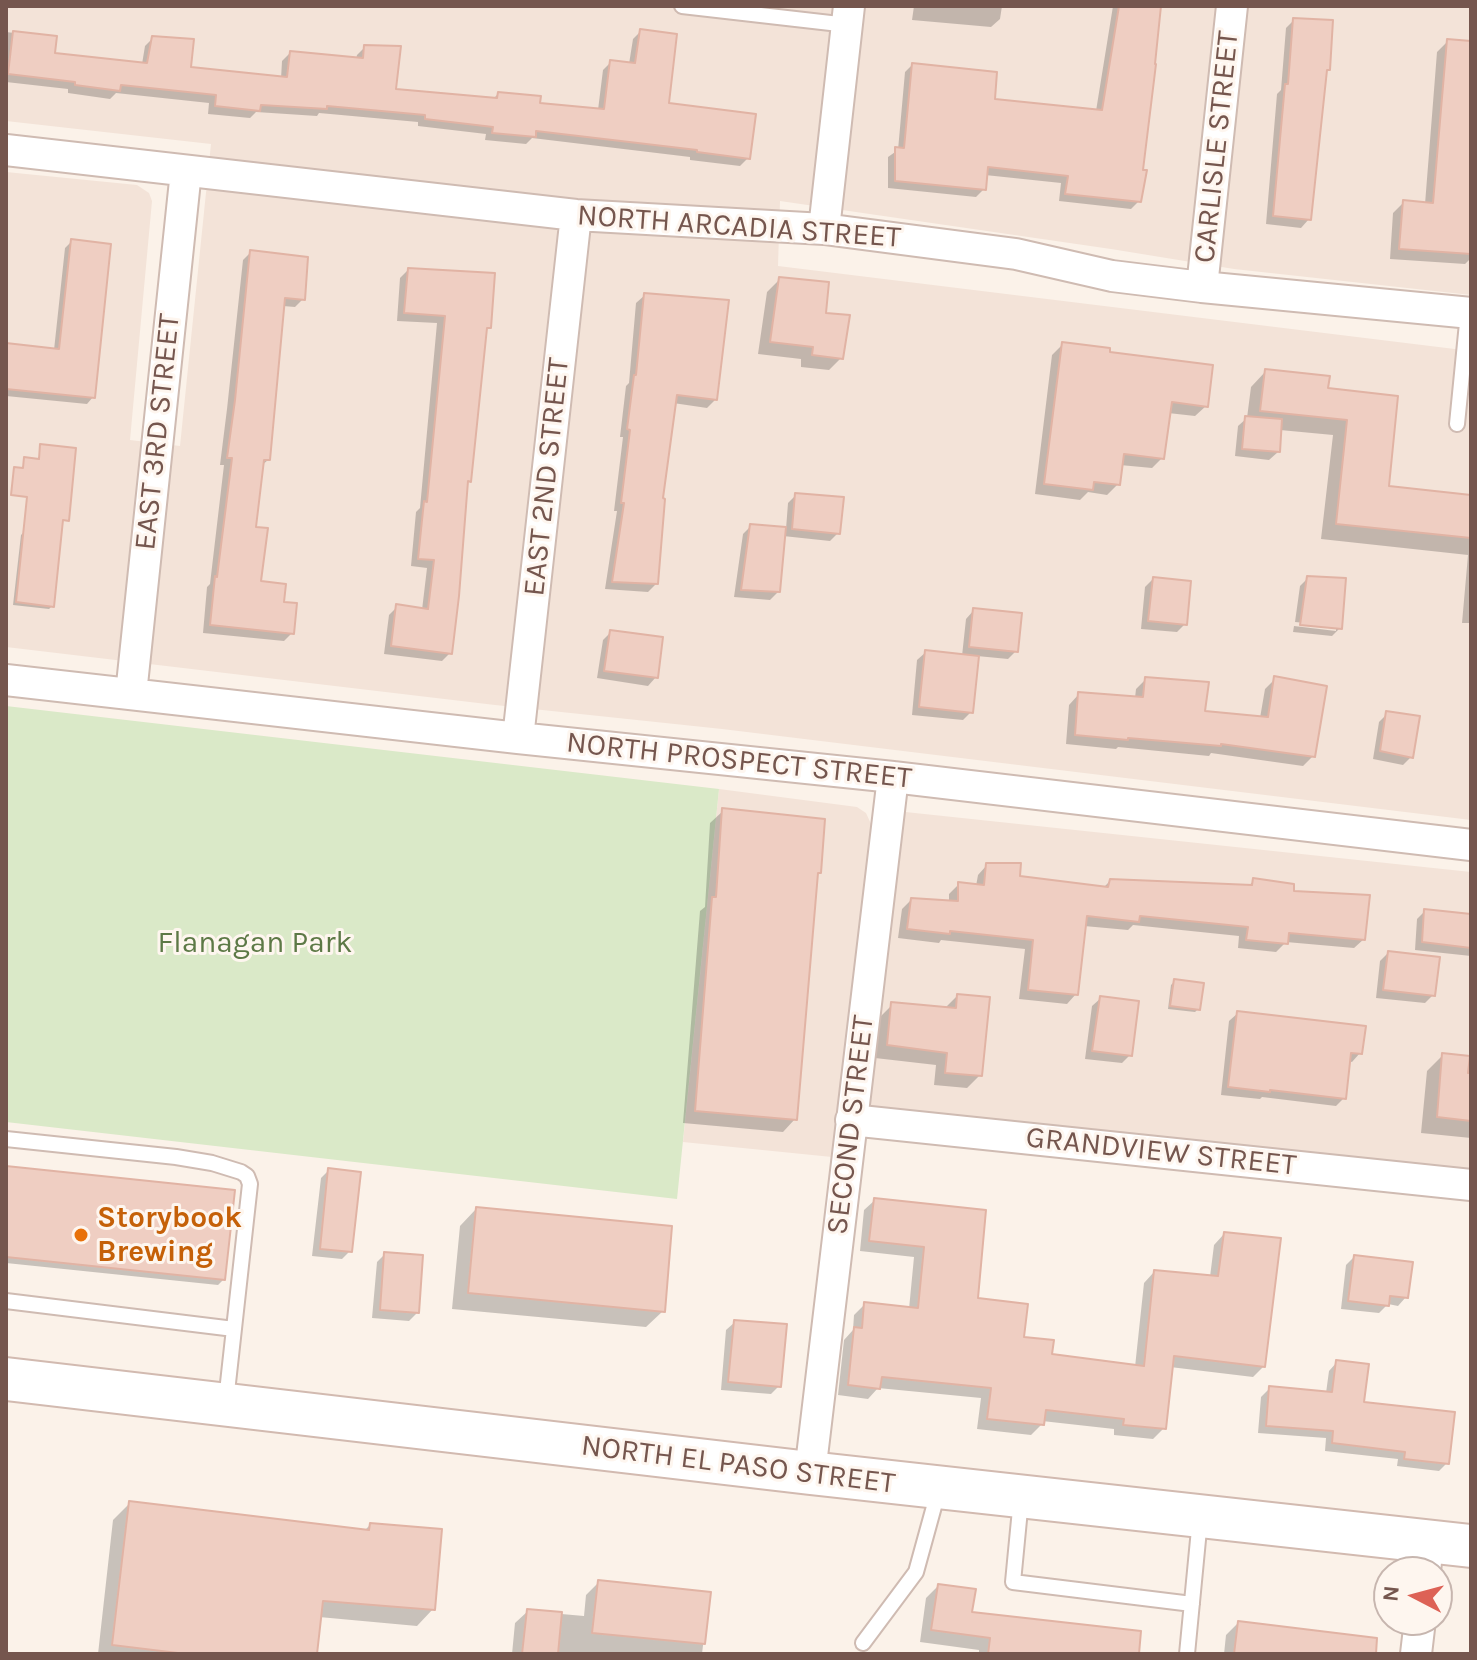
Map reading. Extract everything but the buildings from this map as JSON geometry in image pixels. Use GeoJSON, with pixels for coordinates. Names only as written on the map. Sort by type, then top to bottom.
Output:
{"type":"FeatureCollection","features":[{"type":"Feature","properties":{"kind":"street","name":"CARLISLE STREET"},"geometry":{"type":"LineString","coordinates":[[1202,287],[1232,6]]}},
{"type":"Feature","properties":{"kind":"street"},"geometry":{"type":"LineString","coordinates":[[824,229],[848,16]]}},
{"type":"Feature","properties":{"kind":"street","name":"NORTH ARCADIA STREET"},"geometry":{"type":"LineString","coordinates":[[6,150],[576,215],[824,229],[1016,254],[1112,276],[1470,313]]}},
{"type":"Feature","properties":{"kind":"street","name":"EAST 3RD STREET"},"geometry":{"type":"LineString","coordinates":[[131,694],[186,171]]}},
{"type":"Feature","properties":{"kind":"street","name":"EAST 2ND STREET"},"geometry":{"type":"LineString","coordinates":[[518,738],[576,215]]}},
{"type":"Feature","properties":{"kind":"street","name":"NORTH PROSPECT STREET"},"geometry":{"type":"LineString","coordinates":[[6,680],[893,777],[1471,845]]}},
{"type":"Feature","properties":{"kind":"street","name":"SECOND STREET"},"geometry":{"type":"LineString","coordinates":[[810,1473],[893,777]]}},
{"type":"Feature","properties":{"kind":"street","name":"GRANDVIEW STREET"},"geometry":{"type":"LineString","coordinates":[[851,1120],[1471,1185]]}},
{"type":"Feature","properties":{"kind":"street","name":"NORTH EL PASO STREET"},"geometry":{"type":"LineString","coordinates":[[6,1379],[1200,1517],[1420,1556]]}},
{"type":"Feature","properties":{"kind":"street","name":"NORTH EL PASO STREET"},"geometry":{"type":"LineString","coordinates":[[1430,1556],[1471,1546]]}},
{"type":"Feature","properties":{"kind":"lane"},"geometry":{"type":"LineString","coordinates":[[682,6],[848,16]]}},
{"type":"Feature","properties":{"kind":"lane"},"geometry":{"type":"LineString","coordinates":[[1457,424],[1470,313]]}},
{"type":"Feature","properties":{"kind":"lane"},"geometry":{"type":"LineString","coordinates":[[6,1139],[176,1157],[212,1163],[247,1176],[250,1184],[225,1405]]}},
{"type":"Feature","properties":{"kind":"lane"},"geometry":{"type":"LineString","coordinates":[[6,1301],[234,1329]]}},
{"type":"Feature","properties":{"kind":"lane"},"geometry":{"type":"LineString","coordinates":[[863,1643],[916,1572],[939,1487]]}},
{"type":"Feature","properties":{"kind":"lane"},"geometry":{"type":"LineString","coordinates":[[1022,1497],[1013,1582],[1192,1604]]}},
{"type":"Feature","properties":{"kind":"lane"},"geometry":{"type":"LineString","coordinates":[[1187,1654],[1200,1517]]}},
{"type":"Feature","properties":{"kind":"shaded area"},"geometry":{"type":"Polygon","coordinates":[[[6,6],[1471,6],[1471,295],[1234,269],[780,201],[778,266],[1471,351],[1471,820],[722,729],[6,647],[6,172],[137,185],[149,193],[152,201],[130,440],[180,446],[211,144],[6,121],[6,6]]]}},
{"type":"Feature","properties":{"kind":"shaded area"},"geometry":{"type":"Polygon","coordinates":[[[719,789],[857,807],[866,813],[871,824],[832,1157],[683,1142],[719,789]]]}},
{"type":"Feature","properties":{"kind":"shaded area"},"geometry":{"type":"Polygon","coordinates":[[[896,811],[1471,872],[1471,1171],[864,1107],[896,811]]]}},
{"type":"Feature","properties":{"kind":"green space","name":"Flanagan Park"},"geometry":{"type":"Polygon","coordinates":[[[6,706],[719,789],[677,1199],[6,1122],[6,706]]]}},
{"type":"Feature","properties":{"kind":"place","name":"Storybook Brewing"},"geometry":{"type":"Point","coordinates":[81,1235]}}]}
